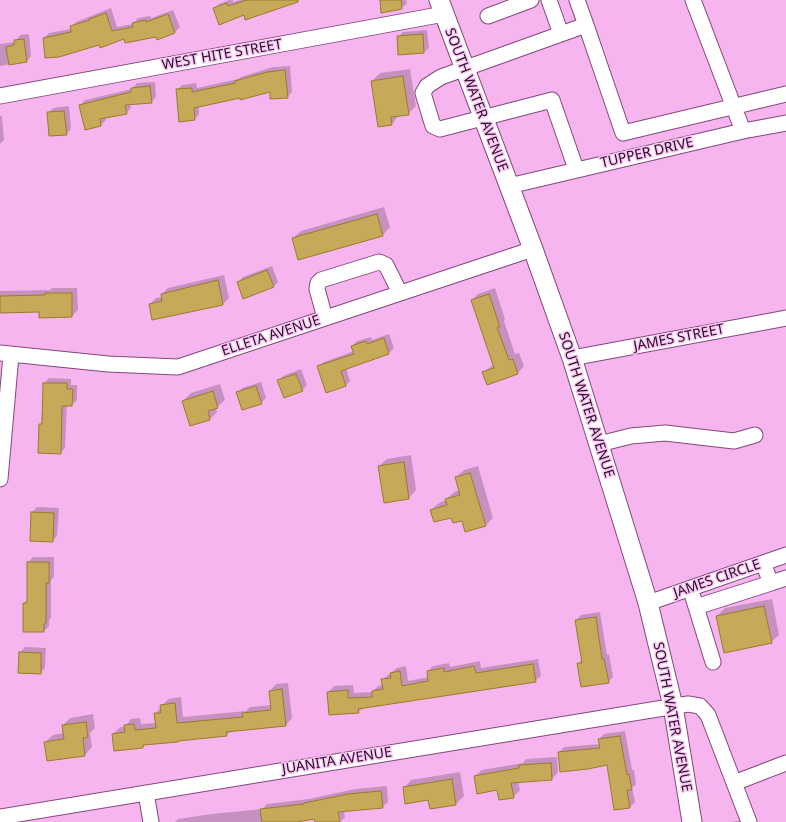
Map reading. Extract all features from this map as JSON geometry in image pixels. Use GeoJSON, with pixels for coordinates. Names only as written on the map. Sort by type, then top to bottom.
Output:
{"type":"FeatureCollection","features":[{"type":"Feature","properties":{"kind":"main road","name":"SOUTH WATER AVENUE"},"geometry":{"type":"LineString","coordinates":[[442,7],[533,249],[572,358],[648,603],[673,706],[692,822]]}},
{"type":"Feature","properties":{"kind":"street"},"geometry":{"type":"LineString","coordinates":[[488,16],[531,0]]}},
{"type":"Feature","properties":{"kind":"street"},"geometry":{"type":"LineString","coordinates":[[549,0],[561,34]]}},
{"type":"Feature","properties":{"kind":"street"},"geometry":{"type":"LineString","coordinates":[[577,0],[623,133],[786,94]]}},
{"type":"Feature","properties":{"kind":"street"},"geometry":{"type":"LineString","coordinates":[[693,0],[743,131]]}},
{"type":"Feature","properties":{"kind":"street","name":"WEST HITE STREET"},"geometry":{"type":"LineString","coordinates":[[0,96],[442,7]]}},
{"type":"Feature","properties":{"kind":"street"},"geometry":{"type":"LineString","coordinates":[[576,170],[552,100],[440,129],[433,126],[423,93],[427,86],[441,77],[586,25]]}},
{"type":"Feature","properties":{"kind":"street","name":"TUPPER DRIVE"},"geometry":{"type":"LineString","coordinates":[[509,186],[743,131],[786,123]]}},
{"type":"Feature","properties":{"kind":"street","name":"ELLETA AVENUE"},"geometry":{"type":"LineString","coordinates":[[5,354],[108,364],[178,367],[533,249]]}},
{"type":"Feature","properties":{"kind":"street"},"geometry":{"type":"LineString","coordinates":[[325,318],[317,289],[318,282],[336,275],[374,263],[382,263],[386,266],[400,293]]}},
{"type":"Feature","properties":{"kind":"street","name":"JAMES STREET"},"geometry":{"type":"LineString","coordinates":[[572,358],[786,318]]}},
{"type":"Feature","properties":{"kind":"street"},"geometry":{"type":"LineString","coordinates":[[0,479],[5,354]]}},
{"type":"Feature","properties":{"kind":"street"},"geometry":{"type":"LineString","coordinates":[[599,444],[631,436],[665,433],[734,441],[755,435]]}},
{"type":"Feature","properties":{"kind":"street","name":"JAMES CIRCLE"},"geometry":{"type":"LineString","coordinates":[[648,603],[786,555]]}},
{"type":"Feature","properties":{"kind":"street"},"geometry":{"type":"LineString","coordinates":[[763,563],[771,583]]}},
{"type":"Feature","properties":{"kind":"street"},"geometry":{"type":"LineString","coordinates":[[696,607],[786,578]]}},
{"type":"Feature","properties":{"kind":"street"},"geometry":{"type":"LineString","coordinates":[[690,588],[713,662]]}},
{"type":"Feature","properties":{"kind":"street","name":"JUANITA AVENUE"},"geometry":{"type":"LineString","coordinates":[[0,817],[688,704],[700,706],[708,715],[749,822]]}},
{"type":"Feature","properties":{"kind":"street"},"geometry":{"type":"LineString","coordinates":[[734,783],[786,762]]}},
{"type":"Feature","properties":{"kind":"street"},"geometry":{"type":"LineString","coordinates":[[146,793],[150,822]]}},
{"type":"Feature","properties":{"kind":"building"},"geometry":{"type":"Polygon","coordinates":[[[247,0],[298,0],[298,2],[245,20],[244,15],[219,25],[213,8],[227,3],[228,6],[247,0]]]}},
{"type":"Feature","properties":{"kind":"building"},"geometry":{"type":"Polygon","coordinates":[[[380,0],[401,0],[402,9],[381,13],[380,0]]]}},
{"type":"Feature","properties":{"kind":"building"},"geometry":{"type":"Polygon","coordinates":[[[106,13],[112,31],[133,27],[132,23],[146,20],[146,22],[168,14],[175,33],[157,40],[156,37],[125,43],[124,39],[100,48],[99,45],[59,57],[45,58],[43,38],[71,32],[70,26],[106,13]]]}},
{"type":"Feature","properties":{"kind":"building"},"geometry":{"type":"Polygon","coordinates":[[[423,34],[424,53],[398,55],[397,36],[423,34]]]}},
{"type":"Feature","properties":{"kind":"building"},"geometry":{"type":"Polygon","coordinates":[[[24,39],[27,62],[9,65],[6,47],[14,45],[14,40],[24,39]]]}},
{"type":"Feature","properties":{"kind":"building"},"geometry":{"type":"Polygon","coordinates":[[[285,70],[288,98],[270,99],[270,92],[240,100],[240,98],[194,108],[195,120],[179,122],[176,89],[192,88],[192,92],[235,83],[235,81],[267,72],[285,70]]]}},
{"type":"Feature","properties":{"kind":"building"},"geometry":{"type":"Polygon","coordinates":[[[403,76],[409,115],[391,117],[392,125],[378,127],[371,81],[403,76]]]}},
{"type":"Feature","properties":{"kind":"building"},"geometry":{"type":"Polygon","coordinates":[[[150,86],[152,103],[125,105],[127,114],[100,119],[101,126],[85,130],[79,105],[131,92],[131,88],[150,86]]]}},
{"type":"Feature","properties":{"kind":"building"},"geometry":{"type":"Polygon","coordinates":[[[64,111],[67,135],[49,136],[47,112],[64,111]]]}},
{"type":"Feature","properties":{"kind":"building"},"geometry":{"type":"Polygon","coordinates":[[[377,214],[383,236],[298,260],[292,238],[377,214]]]}},
{"type":"Feature","properties":{"kind":"building"},"geometry":{"type":"Polygon","coordinates":[[[267,270],[274,287],[243,299],[237,282],[267,270]]]}},
{"type":"Feature","properties":{"kind":"building"},"geometry":{"type":"Polygon","coordinates":[[[218,280],[223,305],[152,320],[149,304],[162,301],[161,294],[218,280]]]}},
{"type":"Feature","properties":{"kind":"building"},"geometry":{"type":"Polygon","coordinates":[[[45,293],[72,293],[72,317],[39,318],[39,312],[0,313],[0,296],[45,295],[45,293]]]}},
{"type":"Feature","properties":{"kind":"building"},"geometry":{"type":"Polygon","coordinates":[[[489,294],[500,327],[497,327],[509,360],[513,359],[518,374],[487,385],[482,372],[494,368],[471,300],[489,294]]]}},
{"type":"Feature","properties":{"kind":"building"},"geometry":{"type":"Polygon","coordinates":[[[384,338],[389,354],[341,371],[346,386],[326,393],[317,366],[354,354],[351,346],[366,341],[367,344],[384,338]]]}},
{"type":"Feature","properties":{"kind":"building"},"geometry":{"type":"Polygon","coordinates":[[[296,374],[303,391],[284,398],[277,380],[296,374]]]}},
{"type":"Feature","properties":{"kind":"building"},"geometry":{"type":"Polygon","coordinates":[[[43,383],[67,383],[67,389],[73,389],[72,406],[62,406],[61,454],[38,453],[39,424],[42,424],[43,383]]]}},
{"type":"Feature","properties":{"kind":"building"},"geometry":{"type":"Polygon","coordinates":[[[256,386],[262,404],[242,410],[236,392],[256,386]]]}},
{"type":"Feature","properties":{"kind":"building"},"geometry":{"type":"Polygon","coordinates":[[[213,391],[218,408],[208,411],[210,420],[190,426],[182,401],[213,391]]]}},
{"type":"Feature","properties":{"kind":"building"},"geometry":{"type":"Polygon","coordinates":[[[404,462],[409,499],[384,503],[378,466],[404,462]]]}},
{"type":"Feature","properties":{"kind":"building"},"geometry":{"type":"Polygon","coordinates":[[[470,473],[486,526],[465,532],[462,521],[453,523],[451,518],[434,522],[430,510],[447,505],[445,499],[460,495],[455,477],[470,473]]]}},
{"type":"Feature","properties":{"kind":"building"},"geometry":{"type":"Polygon","coordinates":[[[31,512],[54,513],[53,542],[30,541],[31,512]]]}},
{"type":"Feature","properties":{"kind":"building"},"geometry":{"type":"Polygon","coordinates":[[[27,562],[49,562],[49,583],[46,583],[46,623],[44,624],[44,632],[23,632],[23,603],[27,603],[27,562]]]}},
{"type":"Feature","properties":{"kind":"building"},"geometry":{"type":"Polygon","coordinates":[[[764,606],[772,643],[724,653],[716,616],[764,606]]]}},
{"type":"Feature","properties":{"kind":"building"},"geometry":{"type":"Polygon","coordinates":[[[596,617],[602,659],[604,659],[609,683],[581,687],[577,663],[582,663],[575,620],[596,617]]]}},
{"type":"Feature","properties":{"kind":"building"},"geometry":{"type":"Polygon","coordinates":[[[19,652],[41,653],[41,674],[18,673],[19,652]]]}},
{"type":"Feature","properties":{"kind":"building"},"geometry":{"type":"Polygon","coordinates":[[[533,664],[536,682],[358,709],[359,713],[329,715],[327,692],[348,690],[348,698],[372,697],[372,691],[383,689],[381,679],[391,678],[390,673],[400,671],[402,686],[428,681],[427,671],[444,668],[444,672],[474,666],[476,673],[533,664]]]}},
{"type":"Feature","properties":{"kind":"building"},"geometry":{"type":"Polygon","coordinates":[[[282,689],[286,726],[226,732],[227,736],[143,745],[143,748],[114,751],[112,734],[125,732],[124,725],[134,724],[135,730],[156,728],[154,713],[161,713],[160,705],[175,703],[177,723],[243,717],[242,713],[271,710],[269,691],[282,689]]]}},
{"type":"Feature","properties":{"kind":"building"},"geometry":{"type":"Polygon","coordinates":[[[86,722],[88,737],[83,738],[85,756],[47,761],[44,742],[64,739],[62,725],[86,722]]]}},
{"type":"Feature","properties":{"kind":"building"},"geometry":{"type":"Polygon","coordinates":[[[620,736],[627,775],[629,774],[632,790],[627,790],[630,808],[614,810],[607,765],[560,772],[558,752],[600,748],[598,739],[620,736]]]}},
{"type":"Feature","properties":{"kind":"building"},"geometry":{"type":"Polygon","coordinates":[[[551,763],[552,780],[511,783],[514,798],[499,800],[497,790],[477,794],[474,776],[519,768],[519,765],[551,763]]]}},
{"type":"Feature","properties":{"kind":"building"},"geometry":{"type":"Polygon","coordinates":[[[452,779],[456,805],[430,809],[428,800],[405,804],[403,787],[452,779]]]}},
{"type":"Feature","properties":{"kind":"building"},"geometry":{"type":"Polygon","coordinates":[[[381,791],[383,808],[338,812],[340,822],[315,822],[314,819],[297,822],[262,822],[260,809],[304,804],[348,794],[381,791]]]}}]}
